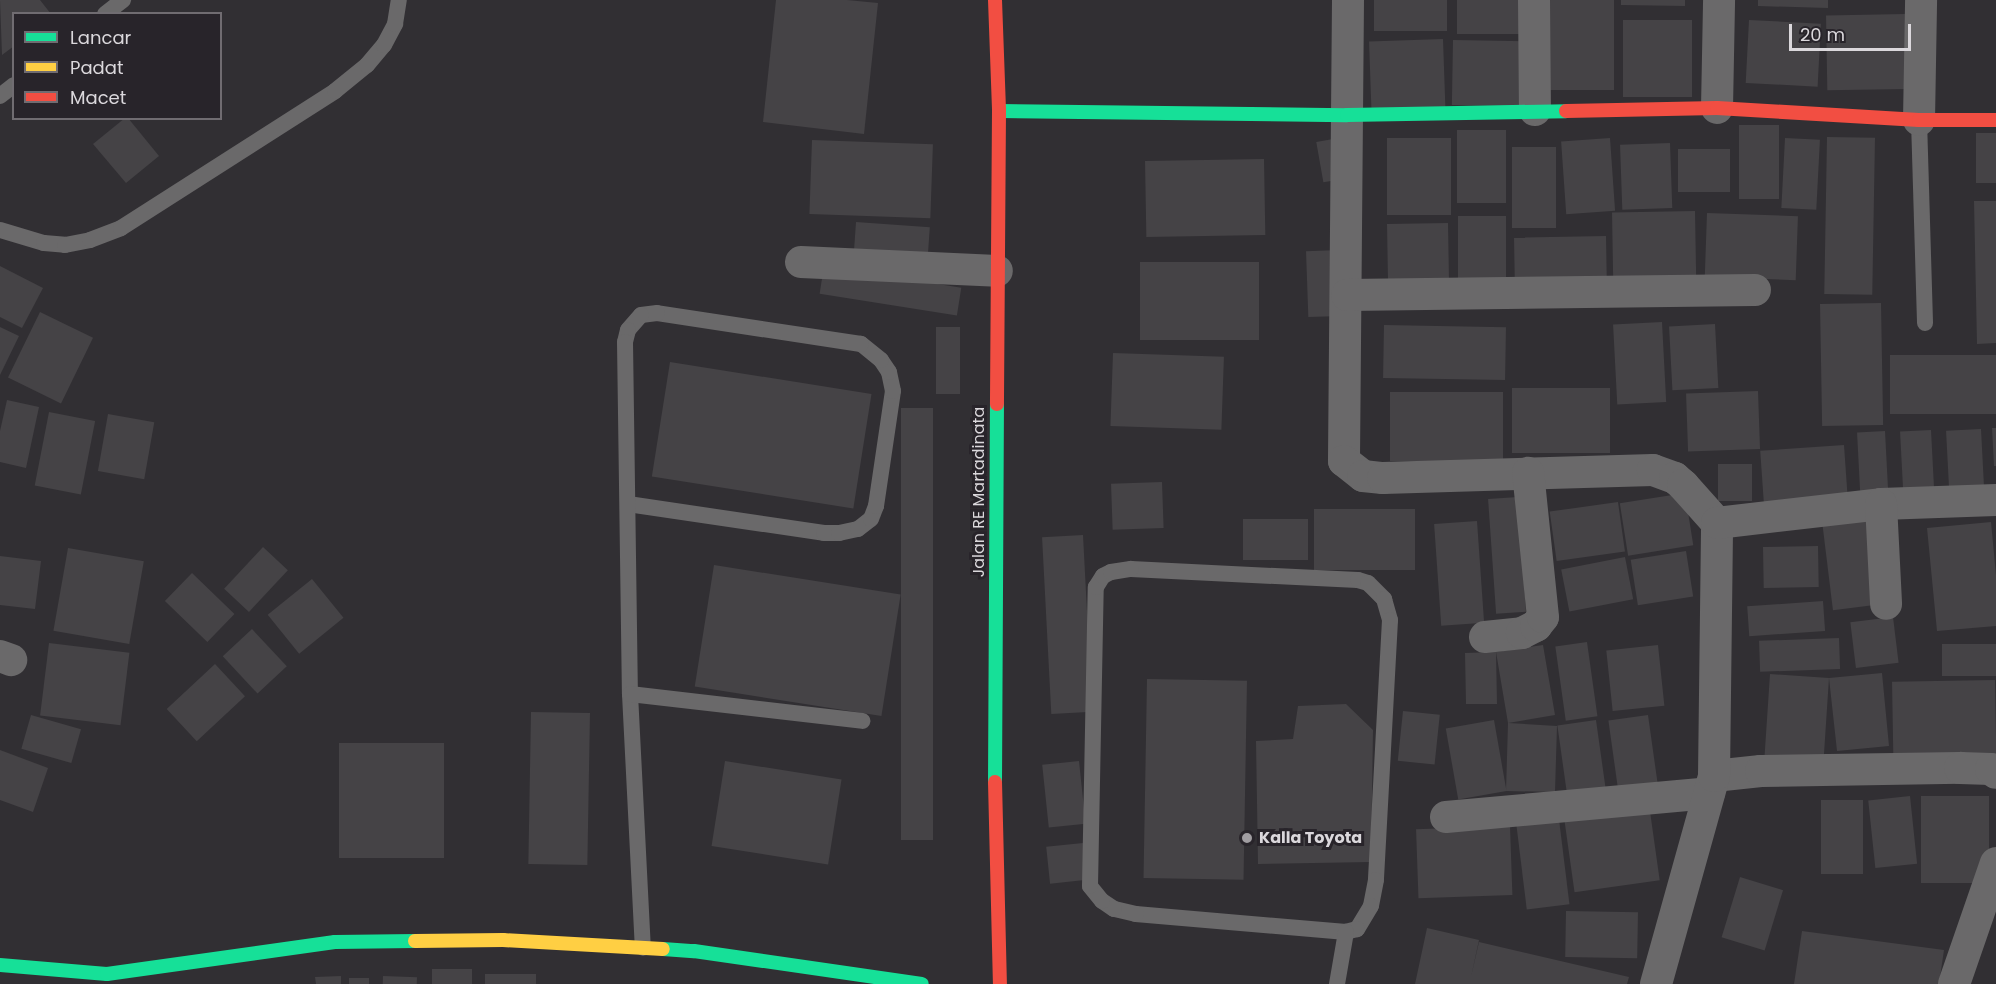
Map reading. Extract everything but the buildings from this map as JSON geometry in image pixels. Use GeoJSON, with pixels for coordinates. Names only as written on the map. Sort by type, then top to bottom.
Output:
{"type":"FeatureCollection","features":[{"type":"Feature","properties":{"kind":"main road","name":"Jalan RE Martadinata"},"geometry":{"type":"LineString","coordinates":[[995,0],[999,111],[995,805],[1000,984]]}},
{"type":"Feature","properties":{"kind":"main road"},"geometry":{"type":"LineString","coordinates":[[999,111],[1347,115],[1718,108],[1920,120],[1996,120]]}},
{"type":"Feature","properties":{"kind":"main road"},"geometry":{"type":"LineString","coordinates":[[0,964],[53,977],[107,974],[335,942],[503,940],[694,951],[922,984]]}},
{"type":"Feature","properties":{"kind":"street"},"geometry":{"type":"LineString","coordinates":[[1348,0],[1347,295],[1342,451],[1344,460],[1352,470],[1364,476],[1383,478],[1653,470],[1675,478],[1717,523],[1712,784],[1656,984]]}},
{"type":"Feature","properties":{"kind":"street"},"geometry":{"type":"LineString","coordinates":[[1534,0],[1535,110]]}},
{"type":"Feature","properties":{"kind":"street"},"geometry":{"type":"LineString","coordinates":[[1718,108],[1719,0]]}},
{"type":"Feature","properties":{"kind":"street"},"geometry":{"type":"LineString","coordinates":[[1920,120],[1921,0]]}},
{"type":"Feature","properties":{"kind":"street"},"geometry":{"type":"LineString","coordinates":[[801,262],[997,271]]}},
{"type":"Feature","properties":{"kind":"street"},"geometry":{"type":"LineString","coordinates":[[1347,295],[1755,290]]}},
{"type":"Feature","properties":{"kind":"street"},"geometry":{"type":"LineString","coordinates":[[1485,637],[1522,633],[1536,626],[1543,617],[1528,473]]}},
{"type":"Feature","properties":{"kind":"street"},"geometry":{"type":"LineString","coordinates":[[1717,523],[1881,504],[1996,500]]}},
{"type":"Feature","properties":{"kind":"street"},"geometry":{"type":"LineString","coordinates":[[1881,504],[1886,604]]}},
{"type":"Feature","properties":{"kind":"street"},"geometry":{"type":"LineString","coordinates":[[1446,817],[1712,784],[1761,771],[1960,768],[1990,769],[1996,772]]}},
{"type":"Feature","properties":{"kind":"street"},"geometry":{"type":"LineString","coordinates":[[1954,984],[1996,863]]}},
{"type":"Feature","properties":{"kind":"lane"},"geometry":{"type":"LineString","coordinates":[[108,12],[123,0]]}},
{"type":"Feature","properties":{"kind":"lane"},"geometry":{"type":"LineString","coordinates":[[0,230],[44,243],[65,245],[90,240],[122,228],[335,91],[367,65],[384,45],[395,24],[399,0]]}},
{"type":"Feature","properties":{"kind":"lane"},"geometry":{"type":"LineString","coordinates":[[1920,120],[1925,323]]}},
{"type":"Feature","properties":{"kind":"lane"},"geometry":{"type":"LineString","coordinates":[[628,504],[824,533],[858,529],[871,519],[876,506],[893,391],[889,372],[881,360],[861,344],[657,313],[641,315],[633,321],[625,342],[630,694],[643,948]]}},
{"type":"Feature","properties":{"kind":"lane"},"geometry":{"type":"LineString","coordinates":[[1131,569],[1358,580],[1368,583],[1384,599],[1390,620],[1377,880],[1371,906],[1364,920],[1357,929],[1346,932],[1136,914],[1114,909],[1102,901],[1090,886],[1095,601],[1096,587],[1102,576],[1131,569]]}},
{"type":"Feature","properties":{"kind":"lane"},"geometry":{"type":"LineString","coordinates":[[630,694],[862,721]]}},
{"type":"Feature","properties":{"kind":"lane"},"geometry":{"type":"LineString","coordinates":[[1337,984],[1346,932]]}},
{"type":"Feature","properties":{"kind":"traffic: fast"},"geometry":{"type":"LineString","coordinates":[[999,111],[1347,115],[1566,111]]}},
{"type":"Feature","properties":{"kind":"traffic: fast"},"geometry":{"type":"LineString","coordinates":[[995,782],[997,404]]}},
{"type":"Feature","properties":{"kind":"traffic: fast"},"geometry":{"type":"LineString","coordinates":[[0,965],[107,974],[335,942],[415,941]]}},
{"type":"Feature","properties":{"kind":"traffic: fast"},"geometry":{"type":"LineString","coordinates":[[663,949],[694,951],[922,984]]}},
{"type":"Feature","properties":{"kind":"traffic: slow"},"geometry":{"type":"LineString","coordinates":[[415,941],[503,940],[663,949]]}},
{"type":"Feature","properties":{"kind":"traffic: jam"},"geometry":{"type":"LineString","coordinates":[[995,0],[999,111],[997,404]]}},
{"type":"Feature","properties":{"kind":"traffic: jam"},"geometry":{"type":"LineString","coordinates":[[1566,111],[1717,108],[1919,120],[1996,120]]}},
{"type":"Feature","properties":{"kind":"traffic: jam"},"geometry":{"type":"LineString","coordinates":[[995,782],[1000,984]]}},
{"type":"Feature","properties":{"kind":"place","name":"Kalla Toyota"},"geometry":{"type":"Point","coordinates":[1247,838]}}]}
